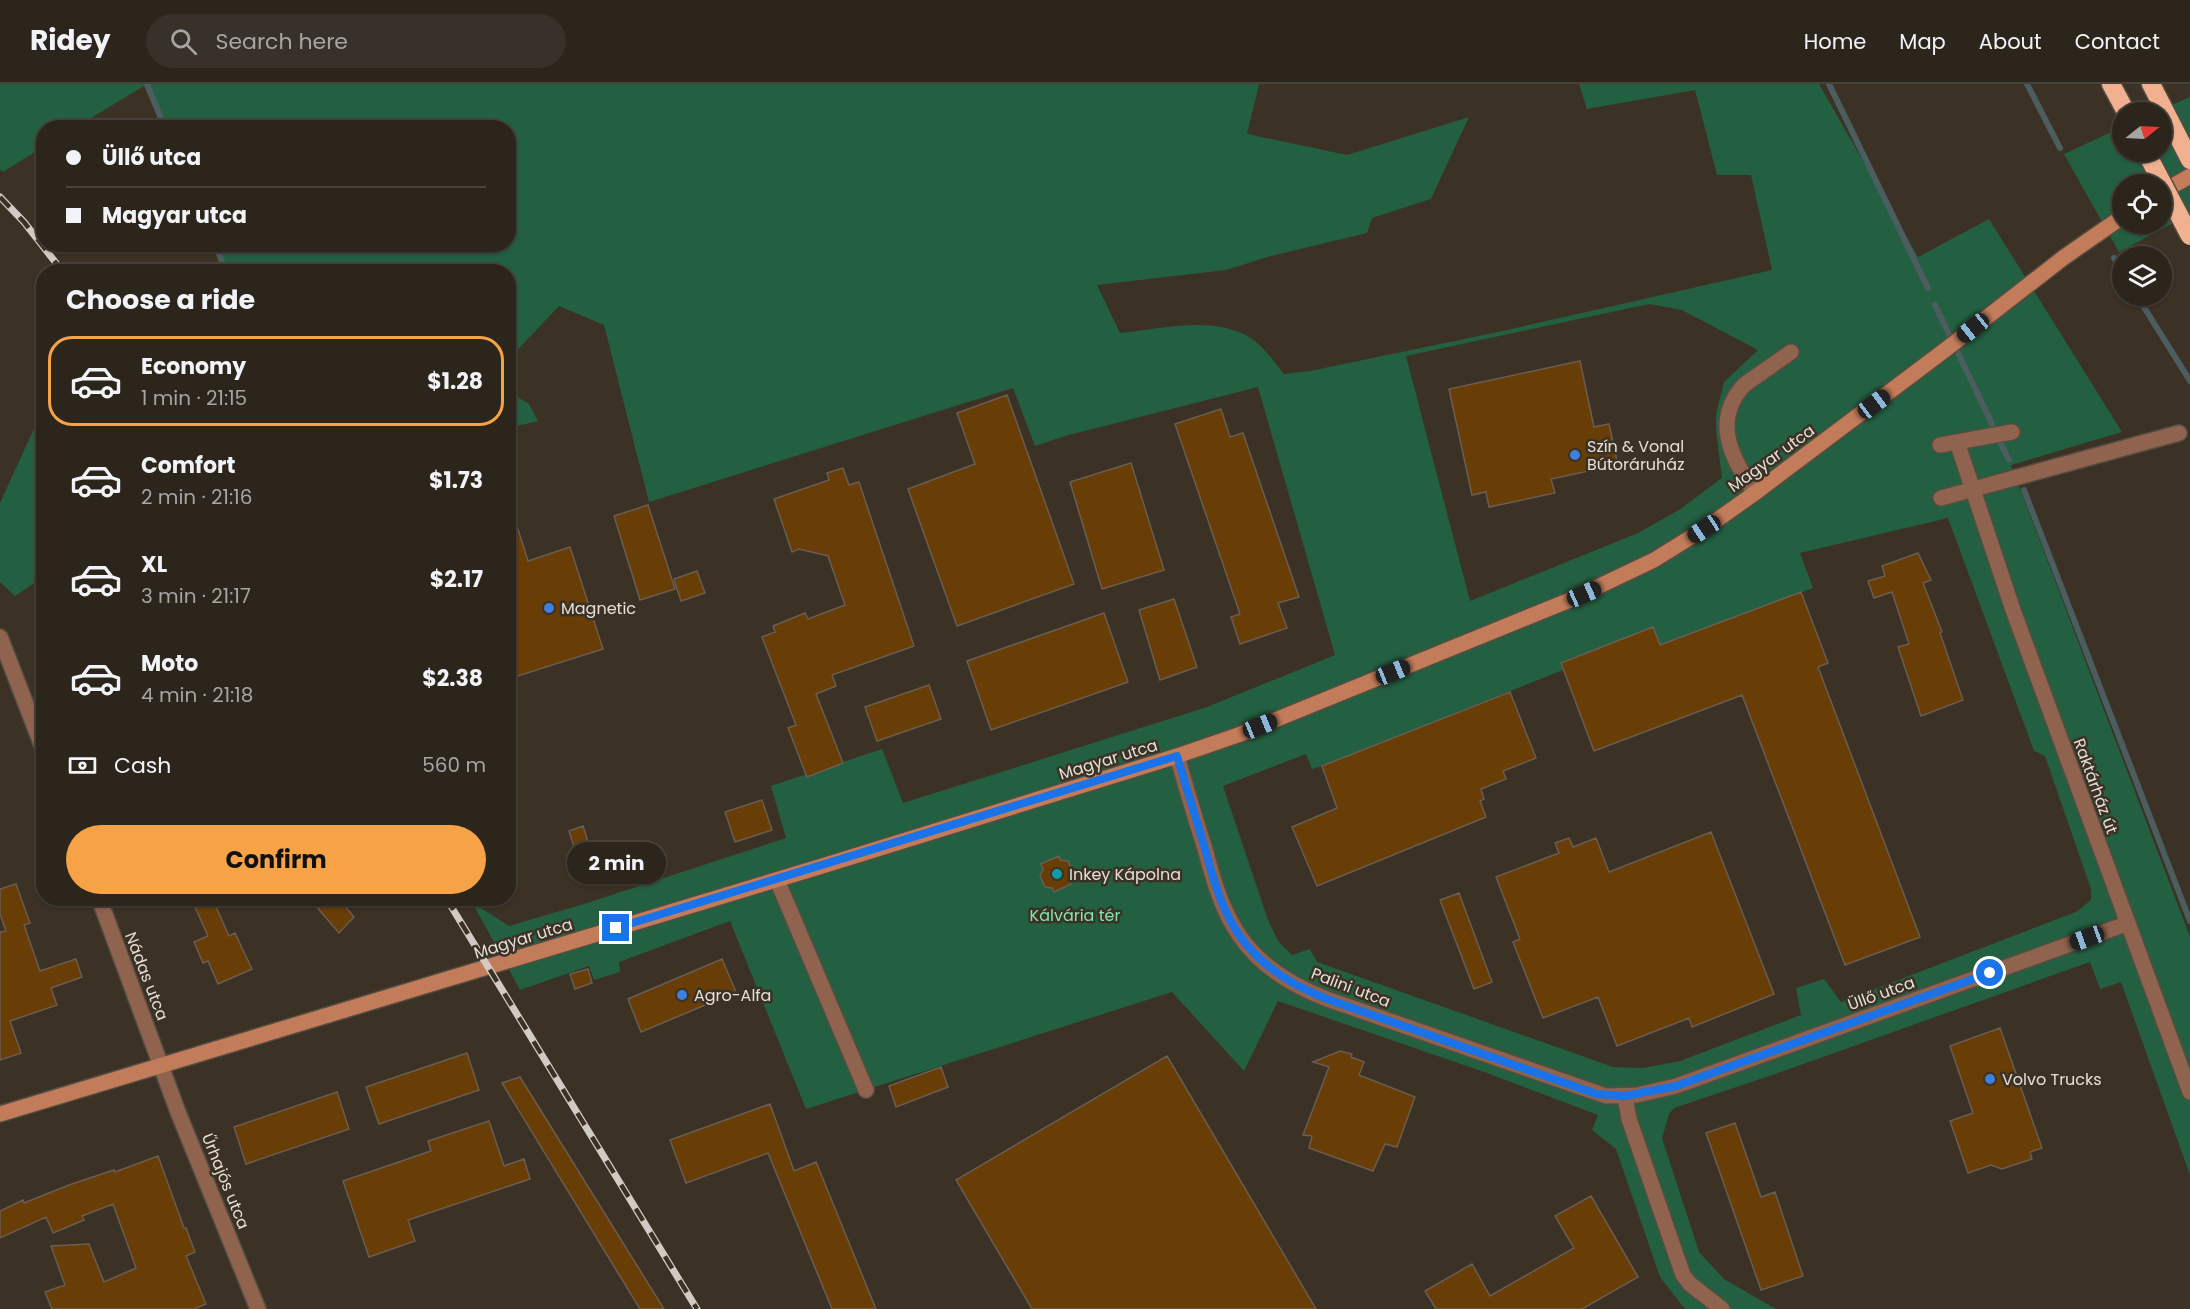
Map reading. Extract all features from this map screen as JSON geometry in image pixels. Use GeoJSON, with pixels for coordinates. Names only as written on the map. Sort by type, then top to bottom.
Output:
{"type":"FeatureCollection","features":[{"type":"Feature","properties":{"kind":"highway"},"geometry":{"type":"LineString","coordinates":[[2111,84],[2121,102]]}},
{"type":"Feature","properties":{"kind":"highway"},"geometry":{"type":"LineString","coordinates":[[2151,84],[2190,160]]}},
{"type":"Feature","properties":{"kind":"highway"},"geometry":{"type":"LineString","coordinates":[[2151,162],[2190,236]]}},
{"type":"Feature","properties":{"kind":"main road"},"geometry":{"type":"LineString","coordinates":[[2172,186],[2190,176]]}},
{"type":"Feature","properties":{"kind":"main road","name":"Magyar utca"},"geometry":{"type":"LineString","coordinates":[[0,1114],[777,880],[1177,756],[1238,735],[1599,587],[1654,560],[1755,493],[2063,258],[2112,224]]}},
{"type":"Feature","properties":{"kind":"street"},"geometry":{"type":"LineString","coordinates":[[1755,493],[1733,457],[1727,432],[1728,412],[1738,392],[1744,386],[1791,352]]}},
{"type":"Feature","properties":{"kind":"street"},"geometry":{"type":"LineString","coordinates":[[1940,445],[2012,432]]}},
{"type":"Feature","properties":{"kind":"street"},"geometry":{"type":"LineString","coordinates":[[1941,498],[2180,433]]}},
{"type":"Feature","properties":{"kind":"street","name":"Raktárház út"},"geometry":{"type":"LineString","coordinates":[[1957,442],[2013,610],[2126,924],[2190,1092]]}},
{"type":"Feature","properties":{"kind":"street"},"geometry":{"type":"LineString","coordinates":[[0,637],[36,730]]}},
{"type":"Feature","properties":{"kind":"street","name":"Palini utca"},"geometry":{"type":"LineString","coordinates":[[1177,756],[1215,884],[1229,918],[1239,936],[1250,948],[1287,980],[1327,999],[1596,1094],[1625,1096],[1647,1093]]}},
{"type":"Feature","properties":{"kind":"street"},"geometry":{"type":"LineString","coordinates":[[777,880],[866,1090]]}},
{"type":"Feature","properties":{"kind":"street","name":"Nádas utca"},"geometry":{"type":"LineString","coordinates":[[102,906],[161,1066]]}},
{"type":"Feature","properties":{"kind":"street","name":"Üllő utca"},"geometry":{"type":"LineString","coordinates":[[1647,1093],[1676,1086],[1752,1060],[2126,924]]}},
{"type":"Feature","properties":{"kind":"street","name":"Űrhajós utca"},"geometry":{"type":"LineString","coordinates":[[161,1066],[258,1309]]}},
{"type":"Feature","properties":{"kind":"street"},"geometry":{"type":"LineString","coordinates":[[1625,1096],[1629,1119],[1683,1275],[1690,1284],[1722,1309]]}},
{"type":"Feature","properties":{"kind":"green space","name":"Kálvária tér"},"geometry":{"type":"Polygon","coordinates":[[[0,84],[1259,84],[1247,134],[1347,155],[1469,117],[1431,199],[1372,218],[1367,233],[1271,256],[1226,270],[1097,285],[1120,333],[1186,325],[1234,330],[1258,344],[1284,374],[1310,371],[1498,332],[1772,270],[1751,175],[1717,175],[1695,90],[1587,109],[1579,84],[1819,84],[1918,257],[1989,219],[2122,432],[2011,465],[2190,937],[2190,1175],[2121,982],[2100,989],[2090,962],[1674,1108],[1669,1114],[1662,1138],[1699,1252],[1724,1279],[1776,1309],[1685,1309],[1660,1277],[1616,1149],[1592,1130],[1598,1115],[1487,1073],[1278,1001],[1244,1071],[1172,992],[806,1109],[730,921],[619,962],[620,972],[594,980],[589,966],[520,990],[474,906],[478,906],[509,926],[786,838],[771,786],[882,749],[903,803],[1207,707],[1335,655],[1258,387],[1065,436],[1035,446],[1013,388],[649,502],[604,325],[559,306],[516,352],[516,264],[223,264],[217,252],[516,252],[516,120],[159,120],[144,86],[88,120],[36,120],[36,151],[3,172],[0,169],[0,84]],[[1649,304],[1406,356],[1470,601],[1638,533],[1679,510],[1722,478],[1716,414],[1724,382],[1758,350],[1682,310],[1649,304]],[[1948,518],[1800,553],[1813,588],[1660,645],[1653,628],[1561,662],[1563,670],[1322,766],[1312,769],[1306,754],[1223,786],[1268,920],[1278,941],[1292,955],[1310,949],[1317,962],[1613,1067],[1643,1068],[1680,1061],[1801,1015],[1796,988],[1824,979],[1841,1002],[2076,912],[2091,900],[2091,889],[2045,756],[2034,751],[1948,518]]]}},
{"type":"Feature","properties":{"kind":"green space"},"geometry":{"type":"Polygon","coordinates":[[[2190,97],[2190,214],[2172,224],[2172,174],[2112,174],[2112,234],[2153,234],[2130,246],[2116,246],[2064,154],[2112,132],[2112,162],[2172,162],[2172,105],[2190,97]]]}},
{"type":"Feature","properties":{"kind":"green space"},"geometry":{"type":"Polygon","coordinates":[[[516,396],[529,404],[538,421],[516,426],[516,396]]]}},
{"type":"Feature","properties":{"kind":"green space"},"geometry":{"type":"Polygon","coordinates":[[[36,424],[36,582],[15,596],[0,582],[0,503],[36,424]]]}},
{"type":"Feature","properties":{"kind":"building"},"geometry":{"type":"Polygon","coordinates":[[[1580,361],[1594,427],[1609,424],[1617,461],[1603,464],[1603,468],[1551,479],[1555,493],[1489,507],[1486,492],[1472,495],[1449,389],[1580,361]]]}},
{"type":"Feature","properties":{"kind":"building"},"geometry":{"type":"Polygon","coordinates":[[[1007,395],[1074,584],[957,626],[908,489],[975,464],[957,413],[1007,395]]]}},
{"type":"Feature","properties":{"kind":"building"},"geometry":{"type":"Polygon","coordinates":[[[1221,409],[1230,437],[1243,433],[1299,597],[1278,603],[1287,628],[1240,644],[1231,617],[1240,614],[1175,424],[1221,409]]]}},
{"type":"Feature","properties":{"kind":"building"},"geometry":{"type":"Polygon","coordinates":[[[1131,463],[1164,570],[1102,589],[1070,482],[1131,463]]]}},
{"type":"Feature","properties":{"kind":"building"},"geometry":{"type":"Polygon","coordinates":[[[843,468],[849,485],[859,482],[914,646],[832,675],[836,686],[816,694],[843,763],[807,777],[788,728],[796,725],[762,637],[775,632],[773,626],[805,613],[808,619],[845,605],[828,556],[799,549],[792,552],[774,499],[829,480],[827,473],[843,468]]]}},
{"type":"Feature","properties":{"kind":"building"},"geometry":{"type":"Polygon","coordinates":[[[648,505],[675,589],[640,600],[614,516],[648,505]]]}},
{"type":"Feature","properties":{"kind":"building","name":"Magnetic"},"geometry":{"type":"Polygon","coordinates":[[[516,523],[528,561],[570,547],[603,649],[516,676],[516,523]]]}},
{"type":"Feature","properties":{"kind":"building"},"geometry":{"type":"Polygon","coordinates":[[[1918,553],[1931,580],[1923,583],[1942,632],[1940,633],[1963,700],[1921,716],[1898,647],[1909,644],[1892,592],[1874,598],[1868,581],[1885,576],[1882,566],[1918,553]]]}},
{"type":"Feature","properties":{"kind":"building"},"geometry":{"type":"Polygon","coordinates":[[[697,571],[705,593],[681,601],[674,579],[697,571]]]}},
{"type":"Feature","properties":{"kind":"building"},"geometry":{"type":"Polygon","coordinates":[[[1801,592],[1828,663],[1818,667],[1920,937],[1845,965],[1742,695],[1594,751],[1561,663],[1653,627],[1660,645],[1801,592]]]}},
{"type":"Feature","properties":{"kind":"building"},"geometry":{"type":"Polygon","coordinates":[[[1174,599],[1197,667],[1160,680],[1139,610],[1174,599]]]}},
{"type":"Feature","properties":{"kind":"building"},"geometry":{"type":"Polygon","coordinates":[[[1104,613],[1128,682],[991,730],[967,661],[1104,613]]]}},
{"type":"Feature","properties":{"kind":"building"},"geometry":{"type":"Polygon","coordinates":[[[929,685],[941,719],[877,741],[865,707],[929,685]]]}},
{"type":"Feature","properties":{"kind":"building"},"geometry":{"type":"Polygon","coordinates":[[[1510,692],[1536,758],[1503,771],[1506,779],[1481,789],[1484,799],[1480,801],[1486,817],[1317,886],[1292,827],[1337,808],[1322,766],[1510,692]]]}},
{"type":"Feature","properties":{"kind":"building"},"geometry":{"type":"Polygon","coordinates":[[[762,800],[772,830],[735,842],[725,812],[762,800]]]}},
{"type":"Feature","properties":{"kind":"building"},"geometry":{"type":"Polygon","coordinates":[[[583,826],[599,877],[585,882],[569,831],[583,826]]]}},
{"type":"Feature","properties":{"kind":"building"},"geometry":{"type":"Polygon","coordinates":[[[1711,832],[1774,994],[1692,1027],[1689,1018],[1617,1046],[1598,997],[1543,1018],[1513,942],[1520,939],[1496,877],[1559,853],[1555,843],[1569,838],[1573,847],[1596,838],[1609,872],[1711,832]]]}},
{"type":"Feature","properties":{"kind":"building","name":"Inkey Kápolna"},"geometry":{"type":"Polygon","coordinates":[[[1059,856],[1060,860],[1068,861],[1073,873],[1069,880],[1071,884],[1054,892],[1052,888],[1045,887],[1040,876],[1043,870],[1041,864],[1059,856]]]}},
{"type":"Feature","properties":{"kind":"building"},"geometry":{"type":"Polygon","coordinates":[[[16,884],[30,923],[24,925],[40,971],[76,959],[82,977],[51,988],[57,1005],[10,1021],[21,1053],[0,1060],[0,932],[6,931],[0,914],[0,889],[16,884]]]}},
{"type":"Feature","properties":{"kind":"building"},"geometry":{"type":"Polygon","coordinates":[[[1459,893],[1492,982],[1474,989],[1440,900],[1459,893]]]}},
{"type":"Feature","properties":{"kind":"building"},"geometry":{"type":"Polygon","coordinates":[[[195,906],[216,906],[229,936],[235,933],[252,969],[218,984],[208,961],[203,963],[194,942],[208,936],[195,906]]]}},
{"type":"Feature","properties":{"kind":"building"},"geometry":{"type":"Polygon","coordinates":[[[316,906],[345,906],[354,917],[339,933],[316,906]]]}},
{"type":"Feature","properties":{"kind":"building","name":"Agro-Alfa"},"geometry":{"type":"Polygon","coordinates":[[[722,959],[736,992],[641,1032],[628,999],[722,959]]]}},
{"type":"Feature","properties":{"kind":"building"},"geometry":{"type":"Polygon","coordinates":[[[588,969],[592,983],[575,989],[570,974],[588,969]]]}},
{"type":"Feature","properties":{"kind":"building","name":"Volvo Trucks"},"geometry":{"type":"Polygon","coordinates":[[[2000,1028],[2042,1148],[2030,1152],[2032,1159],[2002,1169],[1991,1165],[1968,1173],[1950,1121],[1973,1113],[1950,1046],[2000,1028]]]}},
{"type":"Feature","properties":{"kind":"building"},"geometry":{"type":"Polygon","coordinates":[[[1340,1051],[1352,1054],[1351,1057],[1364,1062],[1359,1075],[1415,1097],[1397,1147],[1385,1144],[1373,1171],[1309,1148],[1312,1136],[1303,1135],[1329,1067],[1313,1062],[1340,1051]]]}},
{"type":"Feature","properties":{"kind":"building"},"geometry":{"type":"Polygon","coordinates":[[[467,1053],[479,1090],[379,1124],[366,1087],[467,1053]]]}},
{"type":"Feature","properties":{"kind":"building"},"geometry":{"type":"Polygon","coordinates":[[[1167,1056],[1316,1309],[1032,1309],[956,1180],[1167,1056]]]}},
{"type":"Feature","properties":{"kind":"building"},"geometry":{"type":"Polygon","coordinates":[[[941,1067],[948,1087],[896,1107],[889,1086],[941,1067]]]}},
{"type":"Feature","properties":{"kind":"building"},"geometry":{"type":"Polygon","coordinates":[[[520,1077],[664,1309],[640,1309],[502,1083],[520,1077]]]}},
{"type":"Feature","properties":{"kind":"building"},"geometry":{"type":"Polygon","coordinates":[[[337,1092],[349,1129],[246,1164],[234,1127],[337,1092]]]}},
{"type":"Feature","properties":{"kind":"building"},"geometry":{"type":"Polygon","coordinates":[[[770,1104],[794,1171],[816,1162],[876,1309],[832,1309],[768,1153],[686,1183],[670,1140],[770,1104]]]}},
{"type":"Feature","properties":{"kind":"building"},"geometry":{"type":"Polygon","coordinates":[[[489,1121],[504,1166],[524,1159],[530,1179],[408,1220],[415,1241],[369,1257],[343,1181],[431,1151],[428,1141],[489,1121]]]}},
{"type":"Feature","properties":{"kind":"building"},"geometry":{"type":"Polygon","coordinates":[[[1735,1123],[1761,1197],[1775,1192],[1803,1276],[1761,1290],[1706,1133],[1735,1123]]]}},
{"type":"Feature","properties":{"kind":"building"},"geometry":{"type":"Polygon","coordinates":[[[158,1156],[195,1252],[186,1256],[206,1304],[194,1309],[52,1309],[45,1292],[65,1285],[51,1246],[89,1244],[104,1282],[136,1268],[113,1204],[82,1216],[84,1220],[53,1233],[46,1217],[0,1238],[0,1211],[23,1200],[24,1203],[69,1185],[114,1170],[115,1172],[158,1156]]]}},
{"type":"Feature","properties":{"kind":"building"},"geometry":{"type":"Polygon","coordinates":[[[1591,1196],[1638,1277],[1582,1309],[1436,1309],[1425,1291],[1472,1264],[1490,1296],[1574,1248],[1555,1216],[1591,1196]]]}},
{"type":"Feature","properties":{"kind":"waterway"},"geometry":{"type":"LineString","coordinates":[[147,84],[162,120]]}},
{"type":"Feature","properties":{"kind":"waterway"},"geometry":{"type":"LineString","coordinates":[[1829,84],[1928,288]]}},
{"type":"Feature","properties":{"kind":"waterway"},"geometry":{"type":"LineString","coordinates":[[2027,84],[2060,148]]}},
{"type":"Feature","properties":{"kind":"waterway"},"geometry":{"type":"LineString","coordinates":[[218,252],[223,264]]}},
{"type":"Feature","properties":{"kind":"waterway"},"geometry":{"type":"LineString","coordinates":[[1935,305],[1992,424]]}},
{"type":"Feature","properties":{"kind":"waterway"},"geometry":{"type":"LineString","coordinates":[[2143,306],[2190,381]]}},
{"type":"Feature","properties":{"kind":"waterway"},"geometry":{"type":"LineString","coordinates":[[2000,442],[2009,460]]}},
{"type":"Feature","properties":{"kind":"waterway"},"geometry":{"type":"LineString","coordinates":[[2024,490],[2190,921]]}},
{"type":"Feature","properties":{"kind":"railway"},"geometry":{"type":"LineString","coordinates":[[0,197],[36,237]]}},
{"type":"Feature","properties":{"kind":"railway"},"geometry":{"type":"LineString","coordinates":[[47,252],[57,264]]}},
{"type":"Feature","properties":{"kind":"railway"},"geometry":{"type":"LineString","coordinates":[[451,906],[697,1309]]}},
{"type":"Feature","properties":{"kind":"place","name":"Szín & Vonal Bútoráruház"},"geometry":{"type":"Point","coordinates":[1575,455]}},
{"type":"Feature","properties":{"kind":"place","name":"Magnetic"},"geometry":{"type":"Point","coordinates":[549,608]}},
{"type":"Feature","properties":{"kind":"place","name":"Inkey Kápolna"},"geometry":{"type":"Point","coordinates":[1057,874]}},
{"type":"Feature","properties":{"kind":"place","name":"Agro-Alfa"},"geometry":{"type":"Point","coordinates":[682,995]}},
{"type":"Feature","properties":{"kind":"place","name":"Volvo Trucks"},"geometry":{"type":"Point","coordinates":[1990,1079]}},
{"type":"Feature","properties":{"kind":"route"},"geometry":{"type":"LineString","coordinates":[[616,928],[1177,756],[1215,884],[1229,918],[1239,936],[1250,948],[1287,980],[1327,999],[1596,1094],[1625,1096],[1676,1086],[1990,973]]}}]}
